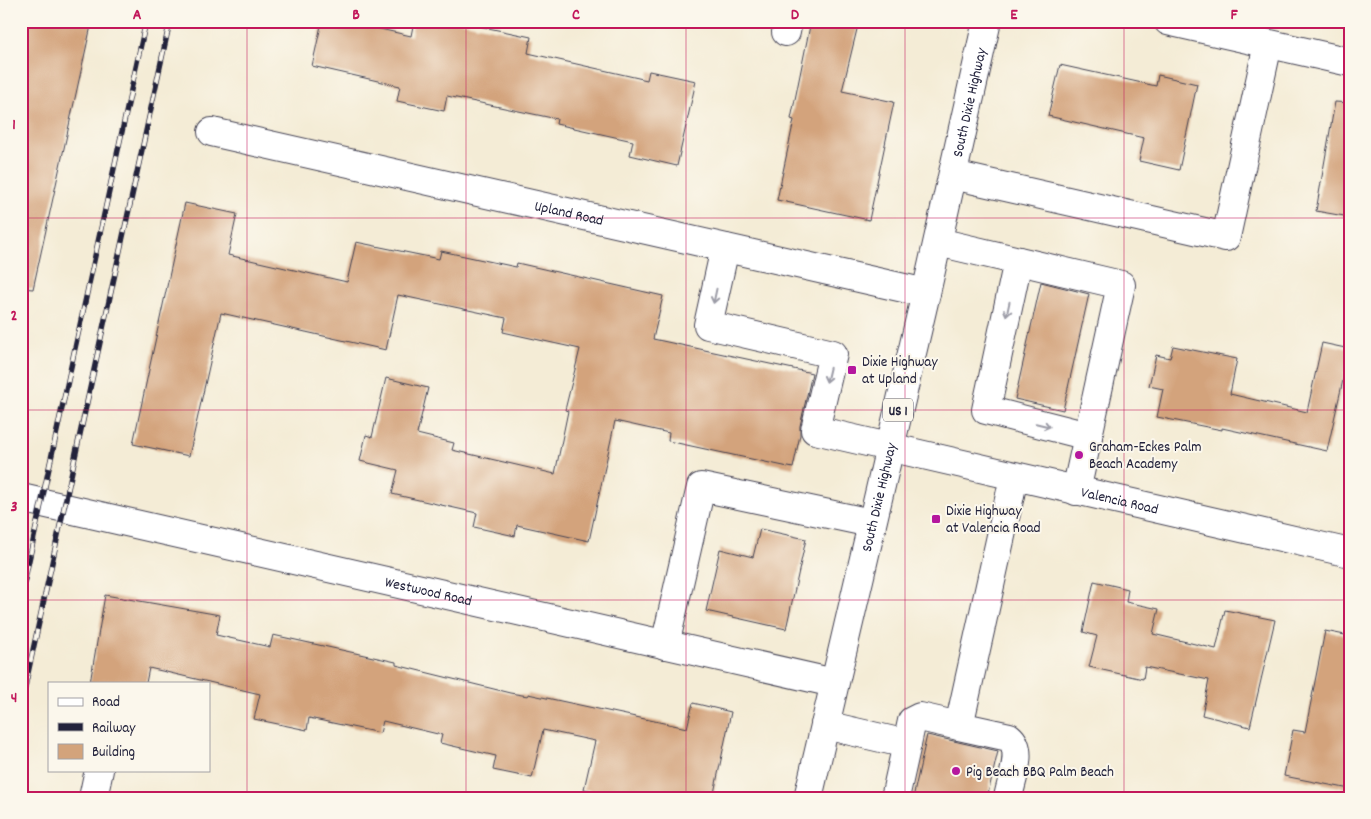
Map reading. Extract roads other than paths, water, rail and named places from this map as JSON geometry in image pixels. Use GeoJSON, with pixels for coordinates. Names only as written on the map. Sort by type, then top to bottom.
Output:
{"type":"FeatureCollection","features":[{"type":"Feature","properties":{"kind":"street","name":"South Dixie Highway"},"geometry":{"type":"LineString","coordinates":[[808,798],[938,242],[987,21]]}},
{"type":"Feature","properties":{"kind":"street"},"geometry":{"type":"LineString","coordinates":[[1168,21],[1350,62]]}},
{"type":"Feature","properties":{"kind":"street"},"geometry":{"type":"LineString","coordinates":[[953,175],[1226,237],[1268,44]]}},
{"type":"Feature","properties":{"kind":"street","name":"Upland Road"},"geometry":{"type":"LineString","coordinates":[[212,132],[926,293]]}},
{"type":"Feature","properties":{"kind":"street"},"geometry":{"type":"LineString","coordinates":[[938,242],[1121,284],[1076,491]]}},
{"type":"Feature","properties":{"kind":"street","name":"Valencia Road"},"geometry":{"type":"LineString","coordinates":[[725,248],[708,325],[833,354],[815,430],[1350,553]]}},
{"type":"Feature","properties":{"kind":"street"},"geometry":{"type":"LineString","coordinates":[[1018,261],[986,410],[1088,436]]}},
{"type":"Feature","properties":{"kind":"street"},"geometry":{"type":"LineString","coordinates":[[959,726],[1014,476]]}},
{"type":"Feature","properties":{"kind":"street"},"geometry":{"type":"LineString","coordinates":[[665,645],[701,487],[871,523]]}},
{"type":"Feature","properties":{"kind":"street","name":"Westwood Road"},"geometry":{"type":"LineString","coordinates":[[21,498],[834,683]]}},
{"type":"Feature","properties":{"kind":"street"},"geometry":{"type":"LineString","coordinates":[[895,798],[912,721],[920,717],[1009,737],[1017,750],[1008,798]]}},
{"type":"Feature","properties":{"kind":"street"},"geometry":{"type":"LineString","coordinates":[[825,725],[907,744]]}},
{"type":"Feature","properties":{"kind":"street"},"geometry":{"type":"LineString","coordinates":[[93,798],[99,772]]}},
{"type":"Feature","properties":{"kind":"railway"},"geometry":{"type":"LineString","coordinates":[[21,597],[146,21]]}},
{"type":"Feature","properties":{"kind":"railway"},"geometry":{"type":"LineString","coordinates":[[21,705],[170,21]]}},
{"type":"Feature","properties":{"kind":"place","name":"Dixie Highway at Upland"},"geometry":{"type":"Point","coordinates":[852,370]}},
{"type":"Feature","properties":{"kind":"place","name":"Graham-Eckes Palm Beach Academy"},"geometry":{"type":"Point","coordinates":[1079,455]}},
{"type":"Feature","properties":{"kind":"place","name":"Dixie Highway at Valencia Road"},"geometry":{"type":"Point","coordinates":[936,519]}},
{"type":"Feature","properties":{"kind":"place","name":"Pig Beach BBQ Palm Beach"},"geometry":{"type":"Point","coordinates":[956,771]}}]}
